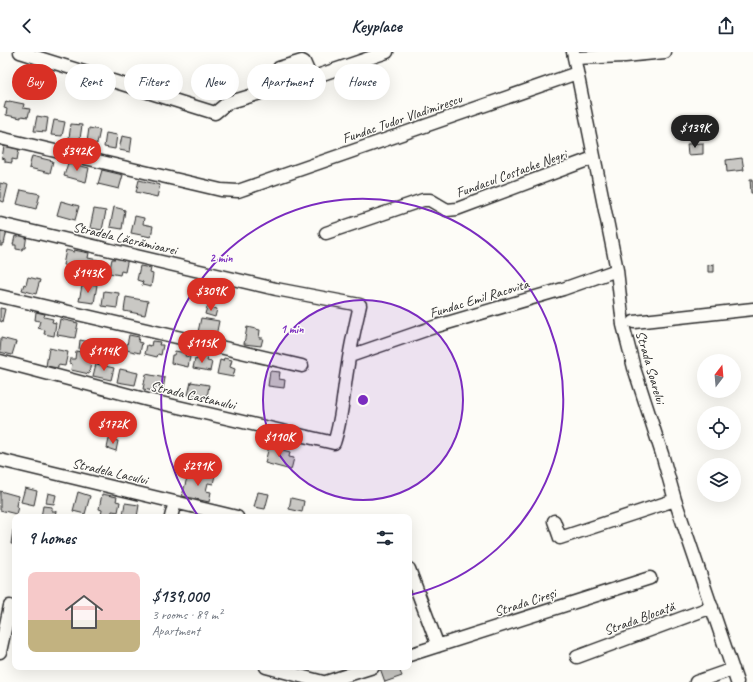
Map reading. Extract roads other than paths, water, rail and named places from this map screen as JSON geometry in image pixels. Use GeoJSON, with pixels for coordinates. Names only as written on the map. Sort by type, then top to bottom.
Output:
{"type":"FeatureCollection","features":[{"type":"Feature","properties":{"kind":"street"},"geometry":{"type":"LineString","coordinates":[[20,52],[215,113],[227,103],[247,97]]}},
{"type":"Feature","properties":{"kind":"street"},"geometry":{"type":"LineString","coordinates":[[326,72],[365,56],[387,52]]}},
{"type":"Feature","properties":{"kind":"street"},"geometry":{"type":"LineString","coordinates":[[573,55],[625,56],[665,52]]}},
{"type":"Feature","properties":{"kind":"street","name":"Strada Soarelui"},"geometry":{"type":"LineString","coordinates":[[573,55],[617,270],[623,325],[634,368],[662,454],[675,500],[737,682]]}},
{"type":"Feature","properties":{"kind":"street"},"geometry":{"type":"LineString","coordinates":[[292,64],[302,61],[305,64]]}},
{"type":"Feature","properties":{"kind":"street","name":"Fundac Tudor Vladimirescu"},"geometry":{"type":"LineString","coordinates":[[0,138],[221,190],[238,191],[577,73]]}},
{"type":"Feature","properties":{"kind":"street","name":"Fundacul Costache Negri"},"geometry":{"type":"LineString","coordinates":[[326,233],[423,200],[430,200],[447,210],[457,210],[593,158]]}},
{"type":"Feature","properties":{"kind":"street","name":"Stradela Lăcrămioarei"},"geometry":{"type":"LineString","coordinates":[[0,224],[276,289],[360,305],[350,356]]}},
{"type":"Feature","properties":{"kind":"street","name":"Fundac Emil Racovita"},"geometry":{"type":"LineString","coordinates":[[350,356],[437,326],[562,289],[617,270]]}},
{"type":"Feature","properties":{"kind":"street"},"geometry":{"type":"LineString","coordinates":[[0,296],[302,366]]}},
{"type":"Feature","properties":{"kind":"street"},"geometry":{"type":"LineString","coordinates":[[634,322],[753,309]]}},
{"type":"Feature","properties":{"kind":"street","name":"Strada Castanului"},"geometry":{"type":"LineString","coordinates":[[0,361],[148,400],[334,443],[343,406],[350,356]]}},
{"type":"Feature","properties":{"kind":"street","name":"Stradela Lacului"},"geometry":{"type":"LineString","coordinates":[[0,460],[223,514]]}},
{"type":"Feature","properties":{"kind":"street"},"geometry":{"type":"LineString","coordinates":[[554,521],[560,538],[675,500]]}},
{"type":"Feature","properties":{"kind":"street"},"geometry":{"type":"LineString","coordinates":[[172,514],[175,502]]}},
{"type":"Feature","properties":{"kind":"street"},"geometry":{"type":"LineString","coordinates":[[412,577],[438,646]]}},
{"type":"Feature","properties":{"kind":"street","name":"Strada Cireși"},"geometry":{"type":"LineString","coordinates":[[412,654],[650,578]]}},
{"type":"Feature","properties":{"kind":"street"},"geometry":{"type":"LineString","coordinates":[[0,652],[8,605]]}},
{"type":"Feature","properties":{"kind":"street","name":"Strada Blocată"},"geometry":{"type":"LineString","coordinates":[[577,657],[712,607]]}},
{"type":"Feature","properties":{"kind":"street"},"geometry":{"type":"LineString","coordinates":[[696,682],[733,669]]}},
{"type":"Feature","properties":{"kind":"street"},"geometry":{"type":"LineString","coordinates":[[278,670],[324,682],[362,670]]}}]}
